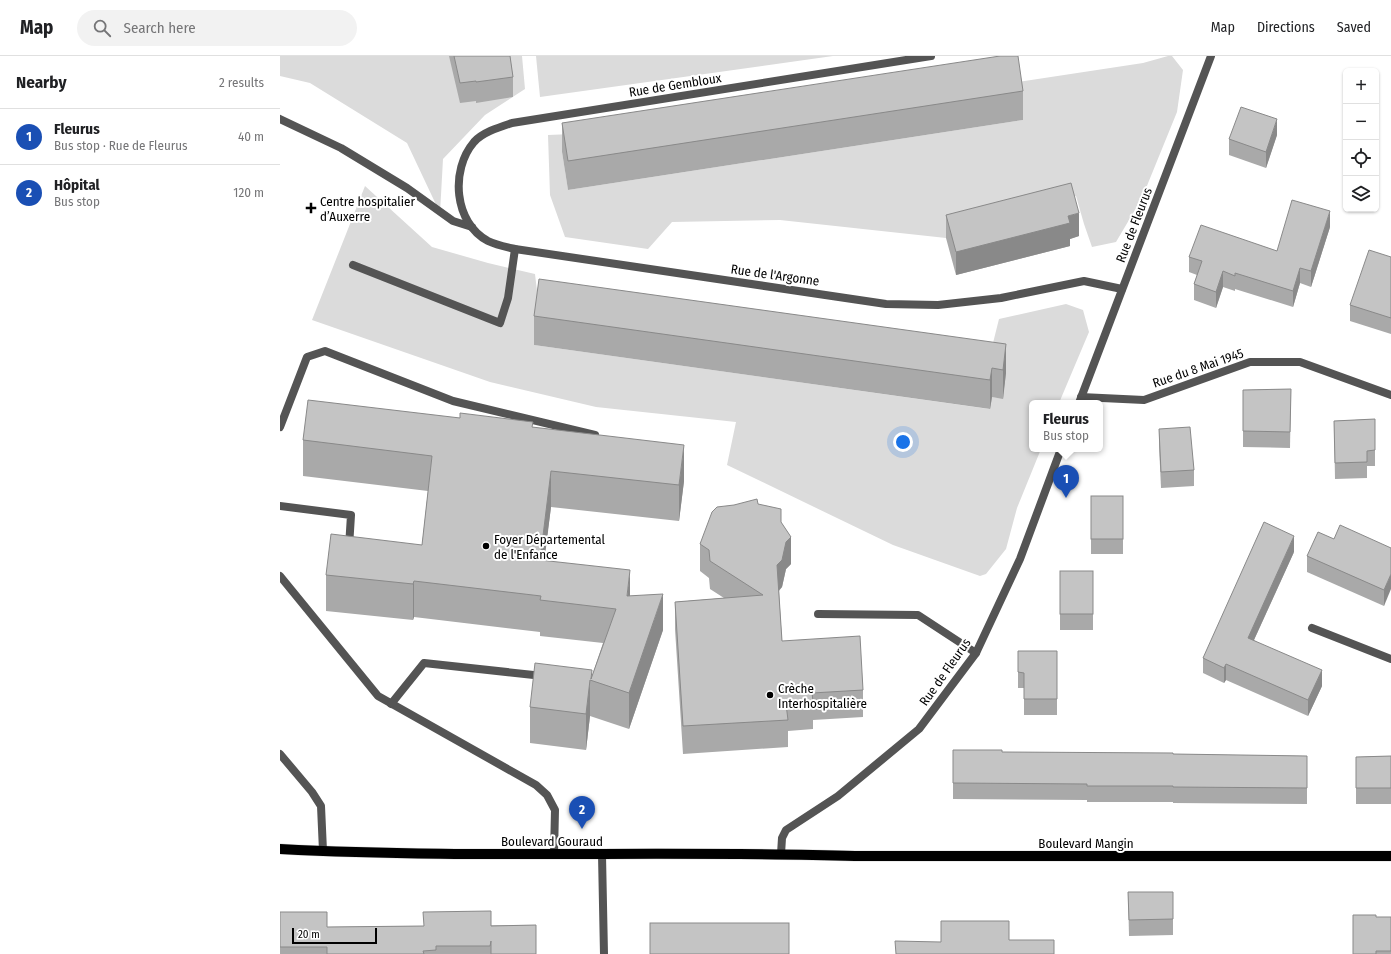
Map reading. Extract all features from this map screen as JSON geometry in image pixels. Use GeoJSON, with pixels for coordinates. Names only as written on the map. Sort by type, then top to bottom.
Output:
{"type":"FeatureCollection","features":[{"type":"Feature","properties":{"kind":"main road","name":"Boulevard Gouraud"},"geometry":{"type":"LineString","coordinates":[[280,849],[387,854],[781,854]]}},
{"type":"Feature","properties":{"kind":"main road","name":"Boulevard Mangin"},"geometry":{"type":"LineString","coordinates":[[781,854],[855,856],[1391,856]]}},
{"type":"Feature","properties":{"kind":"street","name":"Rue de Gembloux"},"geometry":{"type":"LineString","coordinates":[[458,186],[462,161],[474,142],[493,130],[512,123],[931,56]]}},
{"type":"Feature","properties":{"kind":"street","name":"Rue de Fleurus"},"geometry":{"type":"LineString","coordinates":[[1080,400],[1211,56]]}},
{"type":"Feature","properties":{"kind":"street"},"geometry":{"type":"LineString","coordinates":[[280,119],[342,148],[407,188],[453,221],[472,227]]}},
{"type":"Feature","properties":{"kind":"street","name":"Rue de l'Argonne"},"geometry":{"type":"LineString","coordinates":[[458,186],[461,208],[472,227],[488,241],[515,249],[886,304],[938,305],[993,299],[1084,282],[1122,289]]}},
{"type":"Feature","properties":{"kind":"street"},"geometry":{"type":"LineString","coordinates":[[353,265],[500,323],[508,298],[515,249]]}},
{"type":"Feature","properties":{"kind":"street"},"geometry":{"type":"LineString","coordinates":[[280,427],[307,357],[325,351],[453,401],[602,437]]}},
{"type":"Feature","properties":{"kind":"street","name":"Rue du 8 Mai 1945"},"geometry":{"type":"LineString","coordinates":[[1080,400],[1144,400],[1250,362],[1300,362],[1391,395]]}},
{"type":"Feature","properties":{"kind":"street","name":"Rue de Fleurus"},"geometry":{"type":"LineString","coordinates":[[781,854],[782,838],[786,830],[838,796],[919,729],[976,653],[1020,560],[1060,452]]}},
{"type":"Feature","properties":{"kind":"street"},"geometry":{"type":"LineString","coordinates":[[280,506],[351,515],[349,548]]}},
{"type":"Feature","properties":{"kind":"street"},"geometry":{"type":"LineString","coordinates":[[280,576],[378,696],[536,785],[547,795],[555,810],[554,854]]}},
{"type":"Feature","properties":{"kind":"street"},"geometry":{"type":"LineString","coordinates":[[818,614],[918,615],[976,653]]}},
{"type":"Feature","properties":{"kind":"street"},"geometry":{"type":"LineString","coordinates":[[1312,628],[1391,659]]}},
{"type":"Feature","properties":{"kind":"street"},"geometry":{"type":"LineString","coordinates":[[391,704],[424,663],[553,677]]}},
{"type":"Feature","properties":{"kind":"street"},"geometry":{"type":"LineString","coordinates":[[280,754],[312,792],[321,806],[322,851]]}},
{"type":"Feature","properties":{"kind":"street"},"geometry":{"type":"LineString","coordinates":[[602,855],[604,954]]}},
{"type":"Feature","properties":{"kind":"shaded area"},"geometry":{"type":"Polygon","coordinates":[[[280,56],[522,56],[525,89],[485,115],[443,159],[440,213],[407,143],[310,83],[280,76],[280,56]]]}},
{"type":"Feature","properties":{"kind":"shaded area"},"geometry":{"type":"Polygon","coordinates":[[[536,56],[833,56],[540,97],[536,56]]]}},
{"type":"Feature","properties":{"kind":"shaded area"},"geometry":{"type":"Polygon","coordinates":[[[1172,56],[1183,70],[1177,112],[1142,198],[1116,242],[1092,247],[1076,196],[946,238],[780,220],[672,222],[648,249],[565,237],[550,195],[548,135],[572,134],[562,152],[568,190],[1023,120],[1018,82],[1143,63],[1172,56]]]}},
{"type":"Feature","properties":{"kind":"shaded area"},"geometry":{"type":"Polygon","coordinates":[[[365,186],[432,247],[488,263],[535,274],[539,308],[534,345],[989,409],[992,397],[1003,398],[1006,374],[988,363],[999,319],[1066,304],[1083,310],[1089,332],[1060,400],[1029,400],[1029,452],[1040,452],[1017,508],[1006,549],[986,574],[980,576],[893,545],[727,465],[736,422],[596,407],[490,382],[312,320],[365,186]]]}},
{"type":"Feature","properties":{"kind":"building"},"geometry":{"type":"Polygon","coordinates":[[[454,56],[510,56],[513,77],[460,83],[454,56]]]}},
{"type":"Feature","properties":{"kind":"building"},"geometry":{"type":"Polygon","coordinates":[[[1000,56],[1018,56],[1023,91],[568,161],[562,123],[1000,56]]]}},
{"type":"Feature","properties":{"kind":"building"},"geometry":{"type":"Polygon","coordinates":[[[1241,107],[1277,119],[1266,152],[1229,139],[1241,107]]]}},
{"type":"Feature","properties":{"kind":"building"},"geometry":{"type":"Polygon","coordinates":[[[1071,183],[1079,213],[1068,216],[1070,223],[956,252],[946,215],[1071,183]]]}},
{"type":"Feature","properties":{"kind":"building"},"geometry":{"type":"Polygon","coordinates":[[[1292,200],[1330,211],[1311,271],[1300,268],[1293,291],[1235,273],[1235,276],[1223,271],[1216,292],[1194,284],[1202,261],[1189,257],[1201,225],[1277,251],[1292,200]]]}},
{"type":"Feature","properties":{"kind":"building"},"geometry":{"type":"Polygon","coordinates":[[[1369,250],[1391,257],[1391,318],[1350,305],[1369,250]]]}},
{"type":"Feature","properties":{"kind":"building"},"geometry":{"type":"Polygon","coordinates":[[[539,279],[1006,344],[1003,370],[992,368],[990,380],[534,316],[539,279]]]}},
{"type":"Feature","properties":{"kind":"building"},"geometry":{"type":"Polygon","coordinates":[[[1291,389],[1290,432],[1243,431],[1243,390],[1291,389]]]}},
{"type":"Feature","properties":{"kind":"building"},"geometry":{"type":"Polygon","coordinates":[[[308,400],[460,418],[460,413],[533,422],[532,427],[684,445],[679,485],[551,471],[540,560],[630,570],[627,596],[663,594],[629,693],[590,680],[586,714],[530,707],[535,663],[592,670],[591,679],[616,609],[540,600],[541,596],[414,581],[413,584],[326,575],[331,534],[422,545],[432,456],[303,440],[308,400]]]}},
{"type":"Feature","properties":{"kind":"building"},"geometry":{"type":"Polygon","coordinates":[[[1375,419],[1375,450],[1367,451],[1367,462],[1335,463],[1334,421],[1375,419]]]}},
{"type":"Feature","properties":{"kind":"building"},"geometry":{"type":"Polygon","coordinates":[[[1190,427],[1194,470],[1161,472],[1159,429],[1190,427]]]}},
{"type":"Feature","properties":{"kind":"building"},"geometry":{"type":"Polygon","coordinates":[[[1091,496],[1123,496],[1123,539],[1091,539],[1091,496]]]}},
{"type":"Feature","properties":{"kind":"building"},"geometry":{"type":"Polygon","coordinates":[[[757,499],[758,504],[781,509],[781,522],[791,537],[786,542],[782,560],[777,565],[782,641],[860,636],[863,690],[812,693],[813,701],[786,704],[788,720],[683,726],[675,602],[763,595],[710,561],[709,550],[700,544],[712,512],[717,507],[734,505],[757,499]]]}},
{"type":"Feature","properties":{"kind":"building"},"geometry":{"type":"Polygon","coordinates":[[[1264,522],[1294,536],[1248,638],[1322,670],[1308,700],[1226,664],[1224,668],[1203,658],[1264,522]]]}},
{"type":"Feature","properties":{"kind":"building"},"geometry":{"type":"Polygon","coordinates":[[[1340,525],[1391,548],[1391,574],[1384,590],[1307,556],[1318,532],[1334,539],[1340,525]]]}},
{"type":"Feature","properties":{"kind":"building"},"geometry":{"type":"Polygon","coordinates":[[[1060,571],[1093,571],[1093,614],[1060,614],[1060,571]]]}},
{"type":"Feature","properties":{"kind":"building"},"geometry":{"type":"Polygon","coordinates":[[[1018,651],[1057,651],[1057,699],[1024,699],[1024,673],[1018,672],[1018,651]]]}},
{"type":"Feature","properties":{"kind":"building"},"geometry":{"type":"Polygon","coordinates":[[[953,750],[1307,756],[1307,788],[953,783],[953,750]]]}},
{"type":"Feature","properties":{"kind":"building"},"geometry":{"type":"Polygon","coordinates":[[[1391,756],[1391,788],[1356,788],[1356,757],[1391,756]]]}},
{"type":"Feature","properties":{"kind":"building"},"geometry":{"type":"Polygon","coordinates":[[[1128,892],[1173,892],[1173,919],[1129,920],[1128,892]]]}},
{"type":"Feature","properties":{"kind":"building"},"geometry":{"type":"Polygon","coordinates":[[[491,911],[491,926],[536,925],[536,954],[491,954],[491,941],[490,946],[436,946],[436,950],[423,951],[424,954],[327,954],[327,947],[280,947],[280,912],[327,912],[327,927],[424,926],[423,912],[491,911]]]}},
{"type":"Feature","properties":{"kind":"building"},"geometry":{"type":"Polygon","coordinates":[[[1353,915],[1376,915],[1376,917],[1391,917],[1391,951],[1376,951],[1376,954],[1353,954],[1353,915]]]}},
{"type":"Feature","properties":{"kind":"building"},"geometry":{"type":"Polygon","coordinates":[[[941,921],[1009,921],[1009,940],[1054,940],[1054,954],[896,954],[895,941],[941,942],[941,921]]]}},
{"type":"Feature","properties":{"kind":"building"},"geometry":{"type":"Polygon","coordinates":[[[650,923],[789,923],[789,954],[650,954],[650,923]]]}},
{"type":"Feature","properties":{"kind":"place","name":"Centre hospitalier d’Auxerre"},"geometry":{"type":"Point","coordinates":[311,208]}},
{"type":"Feature","properties":{"kind":"place","name":"Fleurus"},"geometry":{"type":"Point","coordinates":[1066,498]}},
{"type":"Feature","properties":{"kind":"place","name":"Foyer Départemental de l'Enfance"},"geometry":{"type":"Point","coordinates":[486,546]}},
{"type":"Feature","properties":{"kind":"place","name":"Crèche Interhospitalière"},"geometry":{"type":"Point","coordinates":[770,695]}},
{"type":"Feature","properties":{"kind":"place","name":"Hôpital"},"geometry":{"type":"Point","coordinates":[582,829]}}]}
